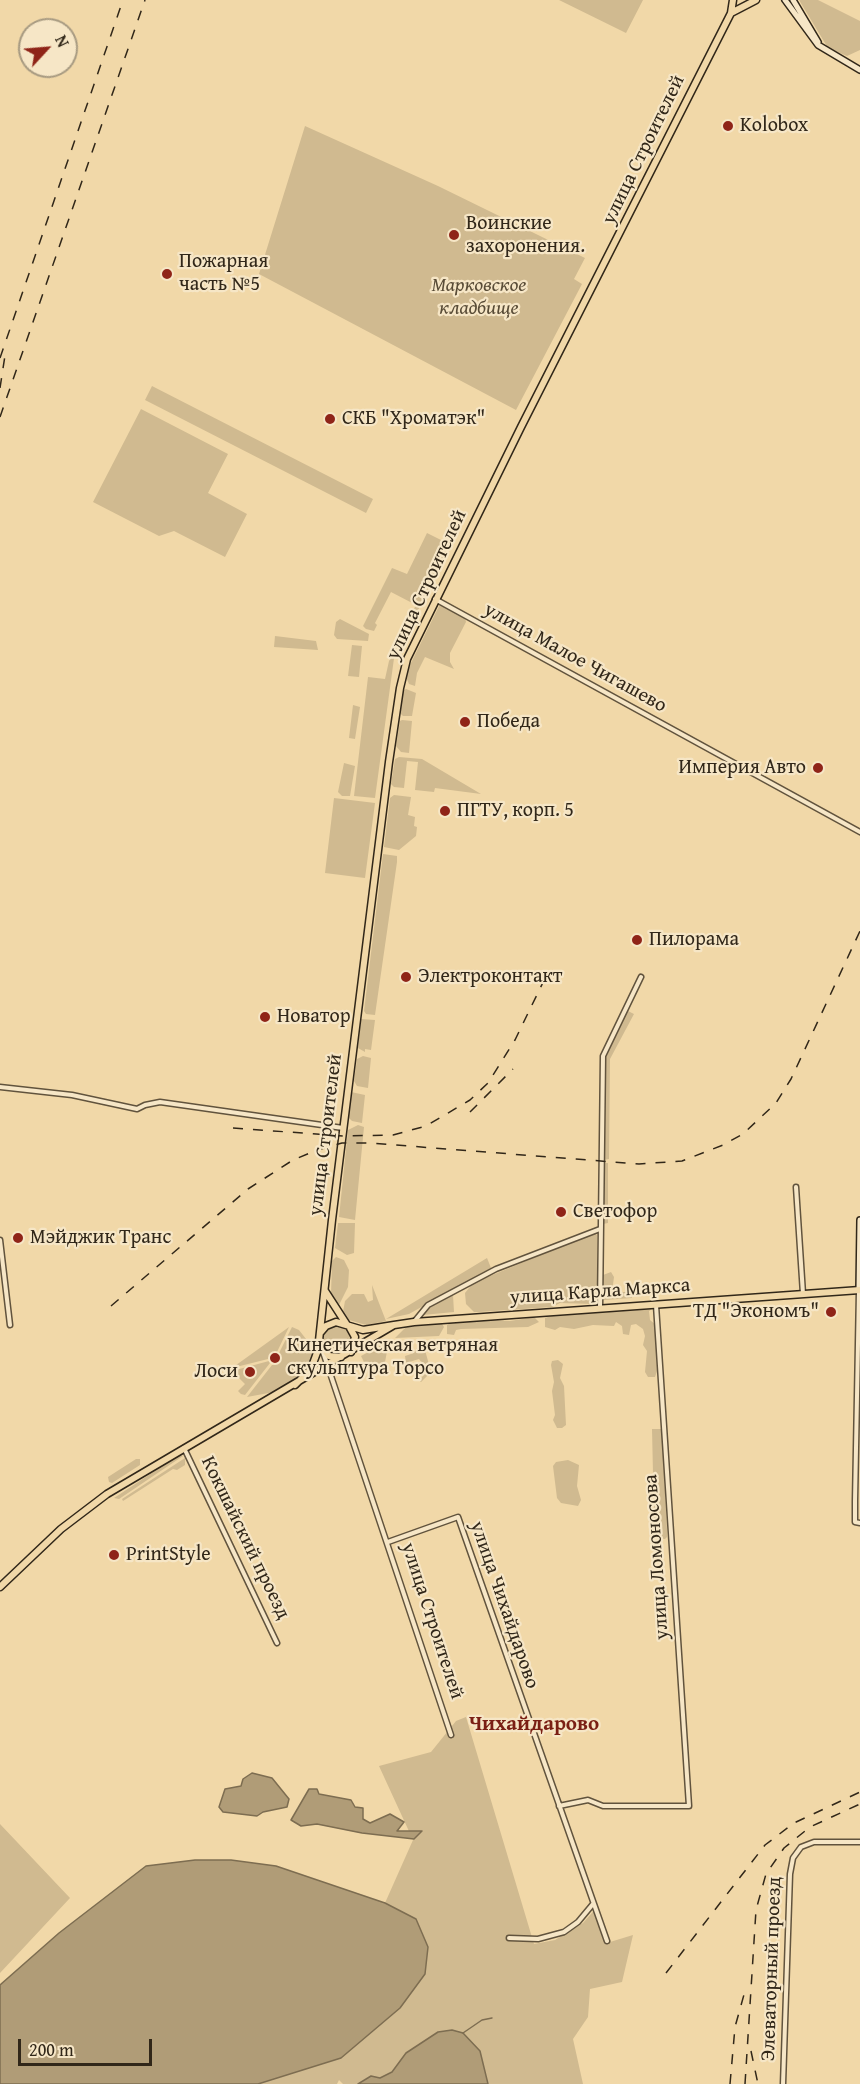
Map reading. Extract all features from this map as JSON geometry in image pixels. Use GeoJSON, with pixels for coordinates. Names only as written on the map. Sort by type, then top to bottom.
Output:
{"type":"FeatureCollection","features":[{"type":"Feature","properties":{"kind":"main road","name":"улица Строителей"},"geometry":{"type":"LineString","coordinates":[[320,1333],[400,688],[407,659],[435,599],[731,13],[733,0]]}},
{"type":"Feature","properties":{"kind":"main road"},"geometry":{"type":"LineString","coordinates":[[731,13],[757,0]]}},
{"type":"Feature","properties":{"kind":"main road"},"geometry":{"type":"LineString","coordinates":[[785,0],[822,48],[860,70]]}},
{"type":"Feature","properties":{"kind":"main road"},"geometry":{"type":"LineString","coordinates":[[793,0],[822,48]]}},
{"type":"Feature","properties":{"kind":"main road"},"geometry":{"type":"LineString","coordinates":[[860,1220],[860,1290]]}},
{"type":"Feature","properties":{"kind":"main road"},"geometry":{"type":"LineString","coordinates":[[320,1345],[333,1357],[348,1354],[355,1337],[324,1289]]}},
{"type":"Feature","properties":{"kind":"main road","name":"улица Карла Маркса"},"geometry":{"type":"LineString","coordinates":[[328,1366],[394,1326],[414,1322],[860,1290]]}},
{"type":"Feature","properties":{"kind":"main road"},"geometry":{"type":"LineString","coordinates":[[295,1385],[314,1364],[320,1345],[320,1333],[331,1324],[363,1330],[394,1326]]}},
{"type":"Feature","properties":{"kind":"main road","name":"Кокшайский проезд"},"geometry":{"type":"LineString","coordinates":[[0,1587],[60,1529],[107,1494],[183,1447],[328,1366]]}},
{"type":"Feature","properties":{"kind":"street","name":"улица Малое Чигашево"},"geometry":{"type":"LineString","coordinates":[[435,599],[860,832]]}},
{"type":"Feature","properties":{"kind":"street"},"geometry":{"type":"LineString","coordinates":[[600,1309],[603,1056],[641,976]]}},
{"type":"Feature","properties":{"kind":"street"},"geometry":{"type":"LineString","coordinates":[[0,1088],[72,1095],[137,1109],[160,1102],[344,1128]]}},
{"type":"Feature","properties":{"kind":"street"},"geometry":{"type":"LineString","coordinates":[[796,1187],[803,1294]]}},
{"type":"Feature","properties":{"kind":"street"},"geometry":{"type":"LineString","coordinates":[[414,1322],[428,1305],[496,1269],[600,1229]]}},
{"type":"Feature","properties":{"kind":"street"},"geometry":{"type":"LineString","coordinates":[[0,1240],[10,1325]]}},
{"type":"Feature","properties":{"kind":"street"},"geometry":{"type":"LineString","coordinates":[[860,1290],[855,1522],[860,1522]]}},
{"type":"Feature","properties":{"kind":"street","name":"улица Ломоносова"},"geometry":{"type":"LineString","coordinates":[[559,1806],[588,1800],[603,1806],[689,1806],[656,1305]]}},
{"type":"Feature","properties":{"kind":"street","name":"улица Строителей"},"geometry":{"type":"LineString","coordinates":[[320,1345],[451,1735]]}},
{"type":"Feature","properties":{"kind":"street","name":"Кокшайский проезд"},"geometry":{"type":"LineString","coordinates":[[183,1447],[277,1643]]}},
{"type":"Feature","properties":{"kind":"street","name":"улица Чихайдарово"},"geometry":{"type":"LineString","coordinates":[[388,1542],[458,1517],[607,1941]]}},
{"type":"Feature","properties":{"kind":"street","name":"Элеваторный проезд"},"geometry":{"type":"LineString","coordinates":[[783,2084],[790,1874],[793,1858],[801,1848],[814,1842],[860,1842]]}},
{"type":"Feature","properties":{"kind":"street"},"geometry":{"type":"LineString","coordinates":[[509,1938],[538,1939],[564,1932],[578,1922],[593,1903]]}},
{"type":"Feature","properties":{"kind":"green space"},"geometry":{"type":"Polygon","coordinates":[[[559,0],[643,0],[626,33],[559,0]]]}},
{"type":"Feature","properties":{"kind":"green space"},"geometry":{"type":"Polygon","coordinates":[[[799,0],[818,0],[860,21],[860,50],[847,56],[828,48],[799,0]]]}},
{"type":"Feature","properties":{"kind":"green space","name":"Марковское кладбище"},"geometry":{"type":"Polygon","coordinates":[[[305,126],[438,186],[585,258],[574,279],[582,284],[516,410],[259,274],[305,126]]]}},
{"type":"Feature","properties":{"kind":"green space"},"geometry":{"type":"Polygon","coordinates":[[[152,386],[373,499],[366,513],[145,400],[152,386]]]}},
{"type":"Feature","properties":{"kind":"green space"},"geometry":{"type":"Polygon","coordinates":[[[141,409],[228,454],[208,493],[247,514],[225,557],[174,531],[159,536],[93,502],[141,409]]]}},
{"type":"Feature","properties":{"kind":"green space"},"geometry":{"type":"Polygon","coordinates":[[[427,533],[451,545],[403,640],[399,640],[399,637],[416,605],[391,592],[375,623],[377,625],[374,631],[366,629],[363,626],[392,568],[407,574],[427,533]]]}},
{"type":"Feature","properties":{"kind":"green space"},"geometry":{"type":"Polygon","coordinates":[[[440,604],[465,618],[466,622],[450,653],[450,662],[454,669],[425,657],[417,673],[415,686],[409,684],[406,677],[409,667],[440,604]]]}},
{"type":"Feature","properties":{"kind":"green space"},"geometry":{"type":"Polygon","coordinates":[[[340,619],[369,634],[368,641],[337,639],[334,635],[336,622],[340,619]]]}},
{"type":"Feature","properties":{"kind":"green space"},"geometry":{"type":"Polygon","coordinates":[[[275,636],[316,641],[318,650],[274,647],[275,636]]]}},
{"type":"Feature","properties":{"kind":"green space"},"geometry":{"type":"Polygon","coordinates":[[[352,645],[362,646],[359,677],[348,676],[352,645]]]}},
{"type":"Feature","properties":{"kind":"green space"},"geometry":{"type":"Polygon","coordinates":[[[395,651],[375,798],[354,796],[368,677],[385,679],[389,661],[395,651]]]}},
{"type":"Feature","properties":{"kind":"green space"},"geometry":{"type":"Polygon","coordinates":[[[406,689],[416,693],[412,716],[403,716],[400,713],[403,691],[406,689]]]}},
{"type":"Feature","properties":{"kind":"green space"},"geometry":{"type":"Polygon","coordinates":[[[353,705],[360,707],[355,739],[349,738],[353,705]]]}},
{"type":"Feature","properties":{"kind":"green space"},"geometry":{"type":"Polygon","coordinates":[[[402,720],[412,721],[409,753],[401,752],[396,746],[402,720]]]}},
{"type":"Feature","properties":{"kind":"green space"},"geometry":{"type":"Polygon","coordinates":[[[399,757],[422,759],[481,794],[435,788],[434,792],[415,790],[418,762],[407,761],[404,788],[394,787],[391,784],[395,759],[399,757]]]}},
{"type":"Feature","properties":{"kind":"green space"},"geometry":{"type":"Polygon","coordinates":[[[344,763],[355,766],[350,796],[342,796],[338,792],[344,763]]]}},
{"type":"Feature","properties":{"kind":"green space"},"geometry":{"type":"Polygon","coordinates":[[[394,795],[411,797],[408,815],[415,817],[414,826],[417,827],[416,836],[399,850],[384,847],[390,798],[394,795]]]}},
{"type":"Feature","properties":{"kind":"green space"},"geometry":{"type":"Polygon","coordinates":[[[334,798],[375,803],[365,878],[325,873],[334,798]]]}},
{"type":"Feature","properties":{"kind":"green space"},"geometry":{"type":"Polygon","coordinates":[[[383,854],[397,856],[397,862],[375,1015],[366,1014],[364,1011],[383,854]]]}},
{"type":"Feature","properties":{"kind":"green space"},"geometry":{"type":"Polygon","coordinates":[[[628,1011],[634,1014],[610,1059],[609,1159],[604,1160],[605,1059],[628,1011]]]}},
{"type":"Feature","properties":{"kind":"green space"},"geometry":{"type":"Polygon","coordinates":[[[361,1019],[375,1020],[371,1050],[365,1049],[365,1052],[358,1048],[361,1019]]]}},
{"type":"Feature","properties":{"kind":"green space"},"geometry":{"type":"Polygon","coordinates":[[[363,1056],[371,1058],[368,1088],[357,1086],[354,1081],[357,1059],[363,1056]]]}},
{"type":"Feature","properties":{"kind":"green space"},"geometry":{"type":"Polygon","coordinates":[[[351,1092],[365,1095],[362,1123],[352,1121],[348,1117],[351,1092]]]}},
{"type":"Feature","properties":{"kind":"green space"},"geometry":{"type":"Polygon","coordinates":[[[358,1125],[364,1127],[355,1220],[339,1217],[348,1130],[358,1125]]]}},
{"type":"Feature","properties":{"kind":"green space"},"geometry":{"type":"Polygon","coordinates":[[[604,1163],[608,1163],[608,1223],[603,1224],[604,1163]]]}},
{"type":"Feature","properties":{"kind":"green space"},"geometry":{"type":"Polygon","coordinates":[[[338,1223],[355,1223],[354,1253],[347,1255],[335,1248],[338,1223]]]}},
{"type":"Feature","properties":{"kind":"green space"},"geometry":{"type":"Polygon","coordinates":[[[594,1233],[597,1235],[597,1299],[593,1304],[560,1303],[552,1307],[474,1312],[466,1304],[465,1293],[473,1283],[594,1233]]]}},
{"type":"Feature","properties":{"kind":"green space"},"geometry":{"type":"Polygon","coordinates":[[[336,1257],[344,1260],[349,1270],[348,1287],[338,1307],[331,1294],[332,1261],[336,1257]]]}},
{"type":"Feature","properties":{"kind":"green space"},"geometry":{"type":"Polygon","coordinates":[[[487,1258],[491,1268],[409,1314],[386,1319],[487,1258]]]}},
{"type":"Feature","properties":{"kind":"green space"},"geometry":{"type":"Polygon","coordinates":[[[611,1272],[614,1277],[612,1292],[629,1292],[632,1298],[604,1300],[603,1275],[611,1272]]]}},
{"type":"Feature","properties":{"kind":"green space"},"geometry":{"type":"Polygon","coordinates":[[[372,1285],[386,1321],[366,1325],[349,1320],[343,1312],[345,1301],[352,1294],[364,1294],[368,1302],[373,1300],[372,1285]]]}},
{"type":"Feature","properties":{"kind":"green space"},"geometry":{"type":"Polygon","coordinates":[[[453,1295],[454,1312],[423,1315],[431,1307],[453,1295]]]}},
{"type":"Feature","properties":{"kind":"green space"},"geometry":{"type":"Polygon","coordinates":[[[652,1309],[649,1311],[650,1320],[656,1325],[657,1371],[655,1377],[648,1377],[645,1372],[647,1351],[643,1345],[645,1336],[643,1329],[636,1324],[631,1325],[629,1335],[623,1334],[622,1326],[616,1322],[614,1326],[593,1325],[574,1329],[560,1327],[555,1330],[545,1327],[545,1318],[551,1316],[652,1309]]]}},
{"type":"Feature","properties":{"kind":"green space"},"geometry":{"type":"Polygon","coordinates":[[[534,1317],[539,1322],[528,1327],[461,1329],[456,1330],[454,1335],[447,1334],[447,1325],[452,1322],[475,1319],[510,1321],[534,1317]]]}},
{"type":"Feature","properties":{"kind":"green space"},"geometry":{"type":"Polygon","coordinates":[[[441,1322],[444,1327],[439,1336],[395,1338],[413,1324],[441,1322]]]}},
{"type":"Feature","properties":{"kind":"green space"},"geometry":{"type":"Polygon","coordinates":[[[337,1326],[347,1330],[351,1340],[347,1350],[337,1354],[327,1350],[323,1340],[327,1330],[337,1326]]]}},
{"type":"Feature","properties":{"kind":"green space"},"geometry":{"type":"Polygon","coordinates":[[[289,1327],[277,1352],[271,1353],[268,1359],[232,1368],[289,1327]]]}},
{"type":"Feature","properties":{"kind":"green space"},"geometry":{"type":"Polygon","coordinates":[[[292,1327],[299,1330],[313,1348],[313,1358],[307,1368],[296,1379],[274,1392],[247,1397],[272,1365],[281,1362],[279,1353],[292,1327]]]}},
{"type":"Feature","properties":{"kind":"green space"},"geometry":{"type":"Polygon","coordinates":[[[389,1341],[385,1362],[374,1368],[365,1364],[361,1356],[389,1341]]]}},
{"type":"Feature","properties":{"kind":"green space"},"geometry":{"type":"Polygon","coordinates":[[[419,1344],[425,1350],[431,1372],[421,1382],[419,1380],[426,1373],[425,1367],[419,1359],[406,1363],[405,1356],[414,1353],[419,1344]]]}},
{"type":"Feature","properties":{"kind":"green space"},"geometry":{"type":"Polygon","coordinates":[[[558,1360],[563,1364],[560,1378],[564,1386],[566,1425],[562,1428],[557,1428],[553,1420],[555,1415],[552,1391],[554,1382],[551,1365],[552,1361],[558,1360]]]}},
{"type":"Feature","properties":{"kind":"green space"},"geometry":{"type":"Polygon","coordinates":[[[269,1361],[270,1363],[245,1395],[241,1394],[238,1391],[245,1384],[232,1371],[269,1361]]]}},
{"type":"Feature","properties":{"kind":"green space"},"geometry":{"type":"Polygon","coordinates":[[[652,1429],[662,1429],[667,1530],[665,1539],[659,1539],[654,1518],[652,1429]]]}},
{"type":"Feature","properties":{"kind":"green space"},"geometry":{"type":"Polygon","coordinates":[[[179,1455],[183,1456],[119,1499],[114,1498],[179,1455]]]}},
{"type":"Feature","properties":{"kind":"green space"},"geometry":{"type":"Polygon","coordinates":[[[185,1458],[185,1465],[177,1470],[173,1469],[123,1501],[122,1499],[185,1458]]]}},
{"type":"Feature","properties":{"kind":"green space"},"geometry":{"type":"Polygon","coordinates":[[[136,1459],[140,1459],[140,1465],[112,1483],[109,1482],[108,1477],[136,1459]]]}},
{"type":"Feature","properties":{"kind":"green space"},"geometry":{"type":"Polygon","coordinates":[[[568,1460],[579,1465],[577,1486],[581,1500],[578,1506],[561,1503],[557,1498],[553,1466],[556,1462],[568,1460]]]}},
{"type":"Feature","properties":{"kind":"green space"},"geometry":{"type":"Polygon","coordinates":[[[466,1717],[534,1944],[555,1940],[583,1923],[598,1906],[610,1942],[633,1935],[622,1982],[590,1989],[588,2017],[573,2039],[583,2084],[488,2084],[480,2051],[463,2033],[452,2030],[406,2053],[392,2072],[380,2078],[370,2076],[358,2084],[343,2084],[339,2080],[337,2084],[258,2084],[341,2058],[400,2008],[416,1919],[385,1903],[413,1840],[379,1766],[431,1752],[456,1721],[466,1717]]]}},
{"type":"Feature","properties":{"kind":"green space"},"geometry":{"type":"Polygon","coordinates":[[[0,1824],[70,1898],[0,1973],[0,1824]]]}},
{"type":"Feature","properties":{"kind":"shaded area"},"geometry":{"type":"Polygon","coordinates":[[[252,1773],[272,1778],[289,1799],[287,1807],[263,1812],[257,1816],[223,1812],[219,1807],[225,1789],[241,1786],[243,1779],[252,1773]]]}},
{"type":"Feature","properties":{"kind":"shaded area"},"geometry":{"type":"Polygon","coordinates":[[[309,1789],[317,1789],[319,1794],[351,1800],[355,1807],[363,1808],[363,1819],[370,1823],[390,1814],[404,1822],[397,1831],[422,1831],[414,1839],[362,1833],[317,1824],[301,1826],[291,1820],[309,1789]]]}},
{"type":"Feature","properties":{"kind":"shaded area"},"geometry":{"type":"Polygon","coordinates":[[[195,1860],[231,1860],[276,1866],[385,1903],[416,1919],[428,1947],[425,1974],[400,2008],[341,2058],[258,2084],[0,2084],[0,1985],[59,1933],[146,1866],[195,1860]]]}},
{"type":"Feature","properties":{"kind":"shaded area"},"geometry":{"type":"Polygon","coordinates":[[[452,2030],[463,2033],[480,2051],[488,2084],[358,2084],[371,2076],[380,2078],[392,2072],[406,2053],[438,2032],[452,2030]]]}},
{"type":"Feature","properties":{"kind":"waterway"},"geometry":{"type":"LineString","coordinates":[[463,2033],[482,2020],[492,2018]]}},
{"type":"Feature","properties":{"kind":"railway"},"geometry":{"type":"LineString","coordinates":[[0,358],[123,0]]}},
{"type":"Feature","properties":{"kind":"railway"},"geometry":{"type":"LineString","coordinates":[[0,417],[145,0]]}},
{"type":"Feature","properties":{"kind":"railway"},"geometry":{"type":"LineString","coordinates":[[0,388],[6,349]]}},
{"type":"Feature","properties":{"kind":"railway"},"geometry":{"type":"LineString","coordinates":[[111,1306],[248,1189],[293,1160],[342,1143],[370,1143],[639,1164],[682,1161],[723,1145],[743,1134],[776,1103],[791,1079],[860,931]]}},
{"type":"Feature","properties":{"kind":"railway"},"geometry":{"type":"LineString","coordinates":[[233,1128],[343,1136],[393,1135],[426,1126],[470,1100],[488,1083],[515,1040],[548,972]]}},
{"type":"Feature","properties":{"kind":"railway"},"geometry":{"type":"LineString","coordinates":[[470,1112],[513,1069]]}},
{"type":"Feature","properties":{"kind":"railway"},"geometry":{"type":"LineString","coordinates":[[666,1973],[765,1845],[794,1823],[860,1792]]}},
{"type":"Feature","properties":{"kind":"railway"},"geometry":{"type":"LineString","coordinates":[[745,2084],[756,1910],[766,1874],[784,1848],[810,1827],[860,1804]]}},
{"type":"Feature","properties":{"kind":"railway"},"geometry":{"type":"LineString","coordinates":[[730,2084],[735,2027],[745,1991]]}},
{"type":"Feature","properties":{"kind":"railway"},"geometry":{"type":"LineString","coordinates":[[751,2051],[758,2084]]}},
{"type":"Feature","properties":{"kind":"place","name":"Kolobox"},"geometry":{"type":"Point","coordinates":[728,126]}},
{"type":"Feature","properties":{"kind":"place","name":"Воинские захоронения."},"geometry":{"type":"Point","coordinates":[454,235]}},
{"type":"Feature","properties":{"kind":"place","name":"Пожарная часть №5"},"geometry":{"type":"Point","coordinates":[167,274]}},
{"type":"Feature","properties":{"kind":"place","name":"СКБ \"Хроматэк\""},"geometry":{"type":"Point","coordinates":[330,419]}},
{"type":"Feature","properties":{"kind":"place","name":"Победа"},"geometry":{"type":"Point","coordinates":[465,722]}},
{"type":"Feature","properties":{"kind":"place","name":"Империя Авто"},"geometry":{"type":"Point","coordinates":[818,768]}},
{"type":"Feature","properties":{"kind":"place","name":"ПГТУ, корп. 5"},"geometry":{"type":"Point","coordinates":[445,811]}},
{"type":"Feature","properties":{"kind":"place","name":"Пилорама"},"geometry":{"type":"Point","coordinates":[637,940]}},
{"type":"Feature","properties":{"kind":"place","name":"Электроконтакт"},"geometry":{"type":"Point","coordinates":[406,977]}},
{"type":"Feature","properties":{"kind":"place","name":"Новатор"},"geometry":{"type":"Point","coordinates":[265,1017]}},
{"type":"Feature","properties":{"kind":"place","name":"Светофор"},"geometry":{"type":"Point","coordinates":[561,1212]}},
{"type":"Feature","properties":{"kind":"place","name":"Мэйджик Транс"},"geometry":{"type":"Point","coordinates":[18,1238]}},
{"type":"Feature","properties":{"kind":"place","name":"ТД \"Экономъ\""},"geometry":{"type":"Point","coordinates":[831,1312]}},
{"type":"Feature","properties":{"kind":"place","name":"Кинетическая ветряная скульптура Торсо"},"geometry":{"type":"Point","coordinates":[275,1358]}},
{"type":"Feature","properties":{"kind":"place","name":"Лоси"},"geometry":{"type":"Point","coordinates":[250,1372]}},
{"type":"Feature","properties":{"kind":"place","name":"PrintStyle"},"geometry":{"type":"Point","coordinates":[114,1555]}},
{"type":"Feature","properties":{"kind":"district","name":"Чихайдарово"},"geometry":{"type":"Point","coordinates":[534,1725]}}]}
